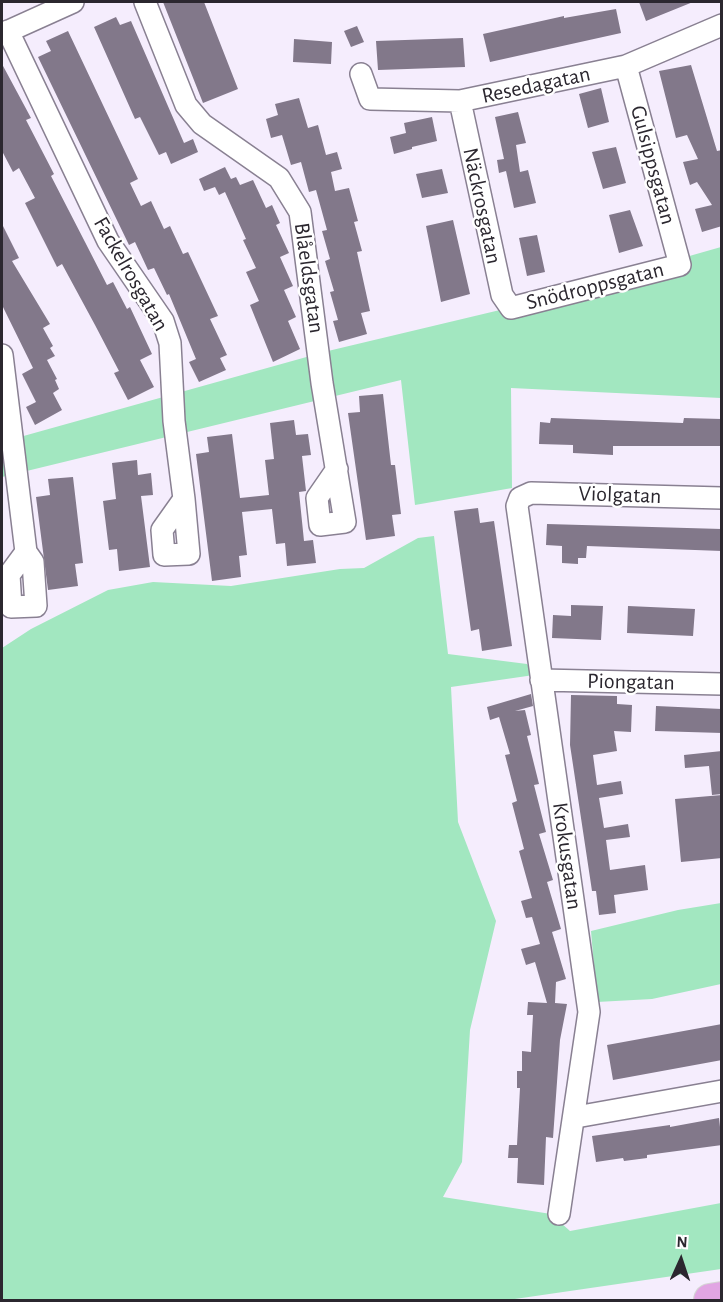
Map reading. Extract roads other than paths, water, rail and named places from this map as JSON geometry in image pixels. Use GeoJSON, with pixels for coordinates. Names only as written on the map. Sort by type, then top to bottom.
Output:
{"type":"FeatureCollection","features":[{"type":"Feature","properties":{"kind":"highway"},"geometry":{"type":"LineString","coordinates":[[710,1300],[722,1298]]}},
{"type":"Feature","properties":{"kind":"street"},"geometry":{"type":"LineString","coordinates":[[5,33],[74,2]]}},
{"type":"Feature","properties":{"kind":"street","name":"Blåeldsgatan"},"geometry":{"type":"LineString","coordinates":[[145,2],[186,105],[202,124],[279,178],[300,212],[322,383],[337,469]]}},
{"type":"Feature","properties":{"kind":"street","name":"Resedagatan"},"geometry":{"type":"LineString","coordinates":[[361,74],[369,99],[460,100],[626,66],[722,25]]}},
{"type":"Feature","properties":{"kind":"street","name":"Fackelrosgatan"},"geometry":{"type":"LineString","coordinates":[[5,33],[108,241],[163,321],[170,343],[174,421],[184,499]]}},
{"type":"Feature","properties":{"kind":"street","name":"Gulsippsgatan"},"geometry":{"type":"LineString","coordinates":[[626,66],[680,265]]}},
{"type":"Feature","properties":{"kind":"street","name":"Näckrosgatan"},"geometry":{"type":"LineString","coordinates":[[460,100],[502,295],[511,308]]}},
{"type":"Feature","properties":{"kind":"street","name":"Snödroppsgatan"},"geometry":{"type":"LineString","coordinates":[[511,308],[680,265]]}},
{"type":"Feature","properties":{"kind":"street"},"geometry":{"type":"LineString","coordinates":[[2,355],[26,552]]}},
{"type":"Feature","properties":{"kind":"street","name":"Violgatan"},"geometry":{"type":"LineString","coordinates":[[520,498],[531,493],[722,498]]}},
{"type":"Feature","properties":{"kind":"street","name":"Krokusgatan"},"geometry":{"type":"LineString","coordinates":[[520,498],[517,514],[589,1012],[576,1117],[565,1164],[560,1214]]}},
{"type":"Feature","properties":{"kind":"street","name":"Piongatan"},"geometry":{"type":"LineString","coordinates":[[541,680],[722,684]]}},
{"type":"Feature","properties":{"kind":"street"},"geometry":{"type":"LineString","coordinates":[[576,1117],[722,1090]]}}]}
